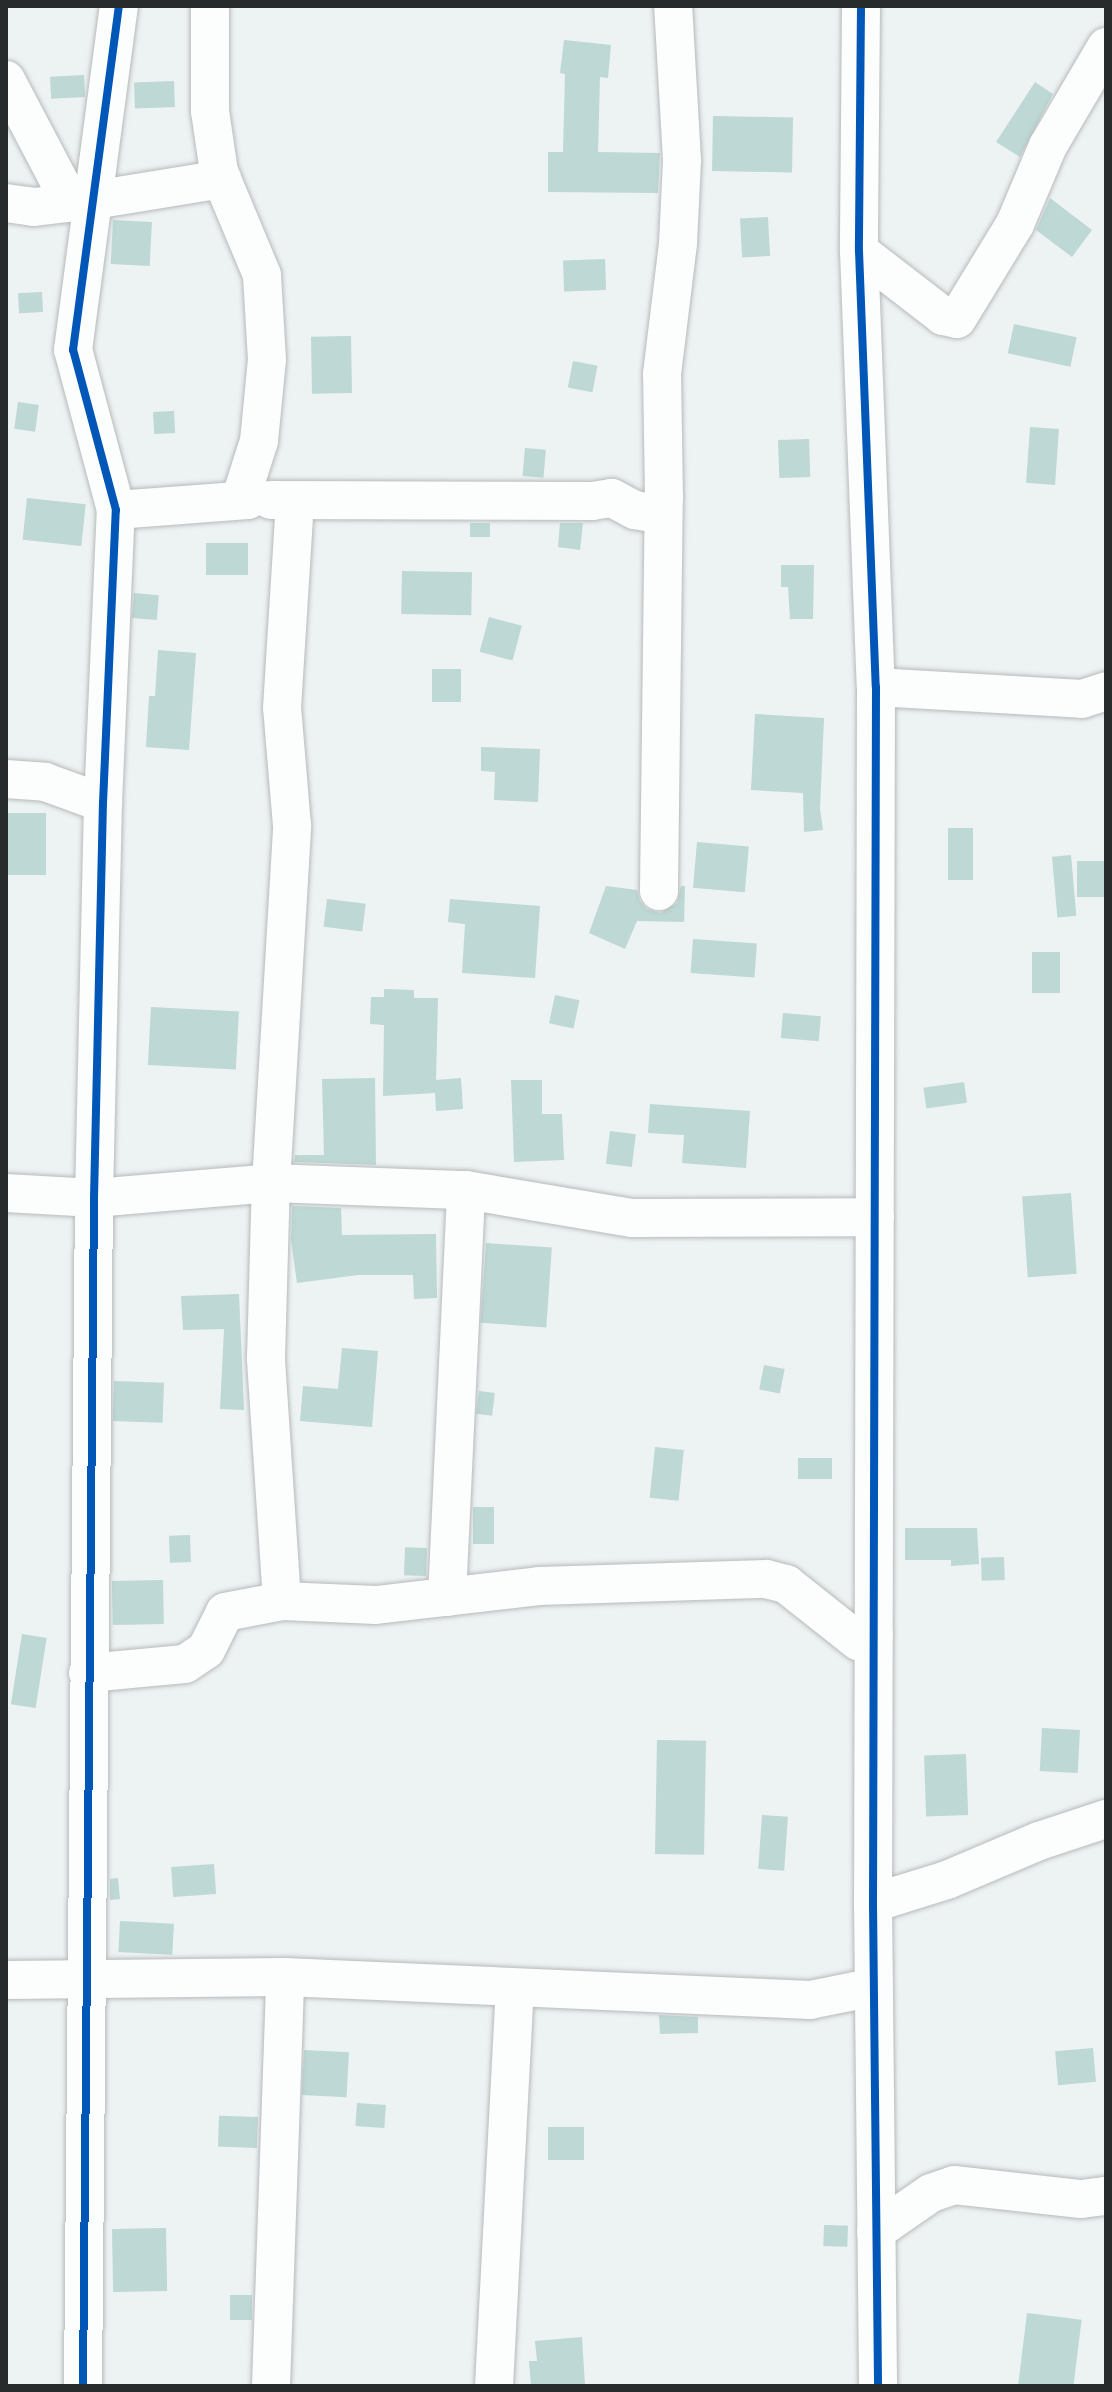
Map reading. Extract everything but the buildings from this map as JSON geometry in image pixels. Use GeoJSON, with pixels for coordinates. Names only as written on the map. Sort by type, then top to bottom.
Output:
{"type":"FeatureCollection","features":[{"type":"Feature","properties":{"kind":"street"},"geometry":{"type":"LineString","coordinates":[[83,2386],[94,1198],[103,803],[116,510],[73,350],[80,202],[119,6]]}},
{"type":"Feature","properties":{"kind":"street"},"geometry":{"type":"LineString","coordinates":[[210,6],[210,111],[222,179],[262,275],[267,360],[259,441],[243,491],[248,500]]}},
{"type":"Feature","properties":{"kind":"street"},"geometry":{"type":"LineString","coordinates":[[659,891],[663,347],[678,243],[682,160],[673,6]]}},
{"type":"Feature","properties":{"kind":"street"},"geometry":{"type":"LineString","coordinates":[[861,6],[859,251],[876,687],[873,1903],[878,2386]]}},
{"type":"Feature","properties":{"kind":"street"},"geometry":{"type":"LineString","coordinates":[[859,251],[943,316],[957,319],[979,288],[1015,224],[1048,146],[1106,47]]}},
{"type":"Feature","properties":{"kind":"street"},"geometry":{"type":"LineString","coordinates":[[6,80],[59,181],[80,202]]}},
{"type":"Feature","properties":{"kind":"street"},"geometry":{"type":"LineString","coordinates":[[6,203],[34,207],[80,202],[222,179]]}},
{"type":"Feature","properties":{"kind":"street"},"geometry":{"type":"LineString","coordinates":[[116,510],[248,500],[592,501],[612,498],[635,510],[658,514],[664,498]]}},
{"type":"Feature","properties":{"kind":"street"},"geometry":{"type":"LineString","coordinates":[[282,1601],[266,1358],[271,1183],[292,826],[282,708],[295,500]]}},
{"type":"Feature","properties":{"kind":"street"},"geometry":{"type":"LineString","coordinates":[[876,687],[1082,699],[1106,691]]}},
{"type":"Feature","properties":{"kind":"street"},"geometry":{"type":"LineString","coordinates":[[6,779],[45,782],[103,803]]}},
{"type":"Feature","properties":{"kind":"street"},"geometry":{"type":"LineString","coordinates":[[6,1193],[94,1198],[271,1183],[466,1190],[632,1218],[875,1217]]}},
{"type":"Feature","properties":{"kind":"street"},"geometry":{"type":"LineString","coordinates":[[447,1597],[466,1190]]}},
{"type":"Feature","properties":{"kind":"street"},"geometry":{"type":"LineString","coordinates":[[88,1673],[185,1664],[206,1650],[225,1612],[282,1601],[376,1605],[539,1586],[766,1579],[786,1584],[858,1641],[874,1635]]}},
{"type":"Feature","properties":{"kind":"street"},"geometry":{"type":"LineString","coordinates":[[873,1903],[947,1880],[1039,1841],[1106,1819]]}},
{"type":"Feature","properties":{"kind":"street"},"geometry":{"type":"LineString","coordinates":[[6,1980],[285,1977],[810,2000],[874,1987]]}},
{"type":"Feature","properties":{"kind":"street"},"geometry":{"type":"LineString","coordinates":[[271,2386],[285,1977]]}},
{"type":"Feature","properties":{"kind":"street"},"geometry":{"type":"LineString","coordinates":[[494,2386],[515,1989]]}},
{"type":"Feature","properties":{"kind":"street"},"geometry":{"type":"LineString","coordinates":[[876,2231],[931,2193],[954,2185],[1081,2199],[1106,2196]]}},
{"type":"Feature","properties":{"kind":"cycle path"},"geometry":{"type":"LineString","coordinates":[[83,2386],[94,1198],[103,803],[116,510],[73,350],[119,6]]}},
{"type":"Feature","properties":{"kind":"cycle path"},"geometry":{"type":"LineString","coordinates":[[861,6],[859,251],[876,687],[873,1903],[878,2386]]}}]}
